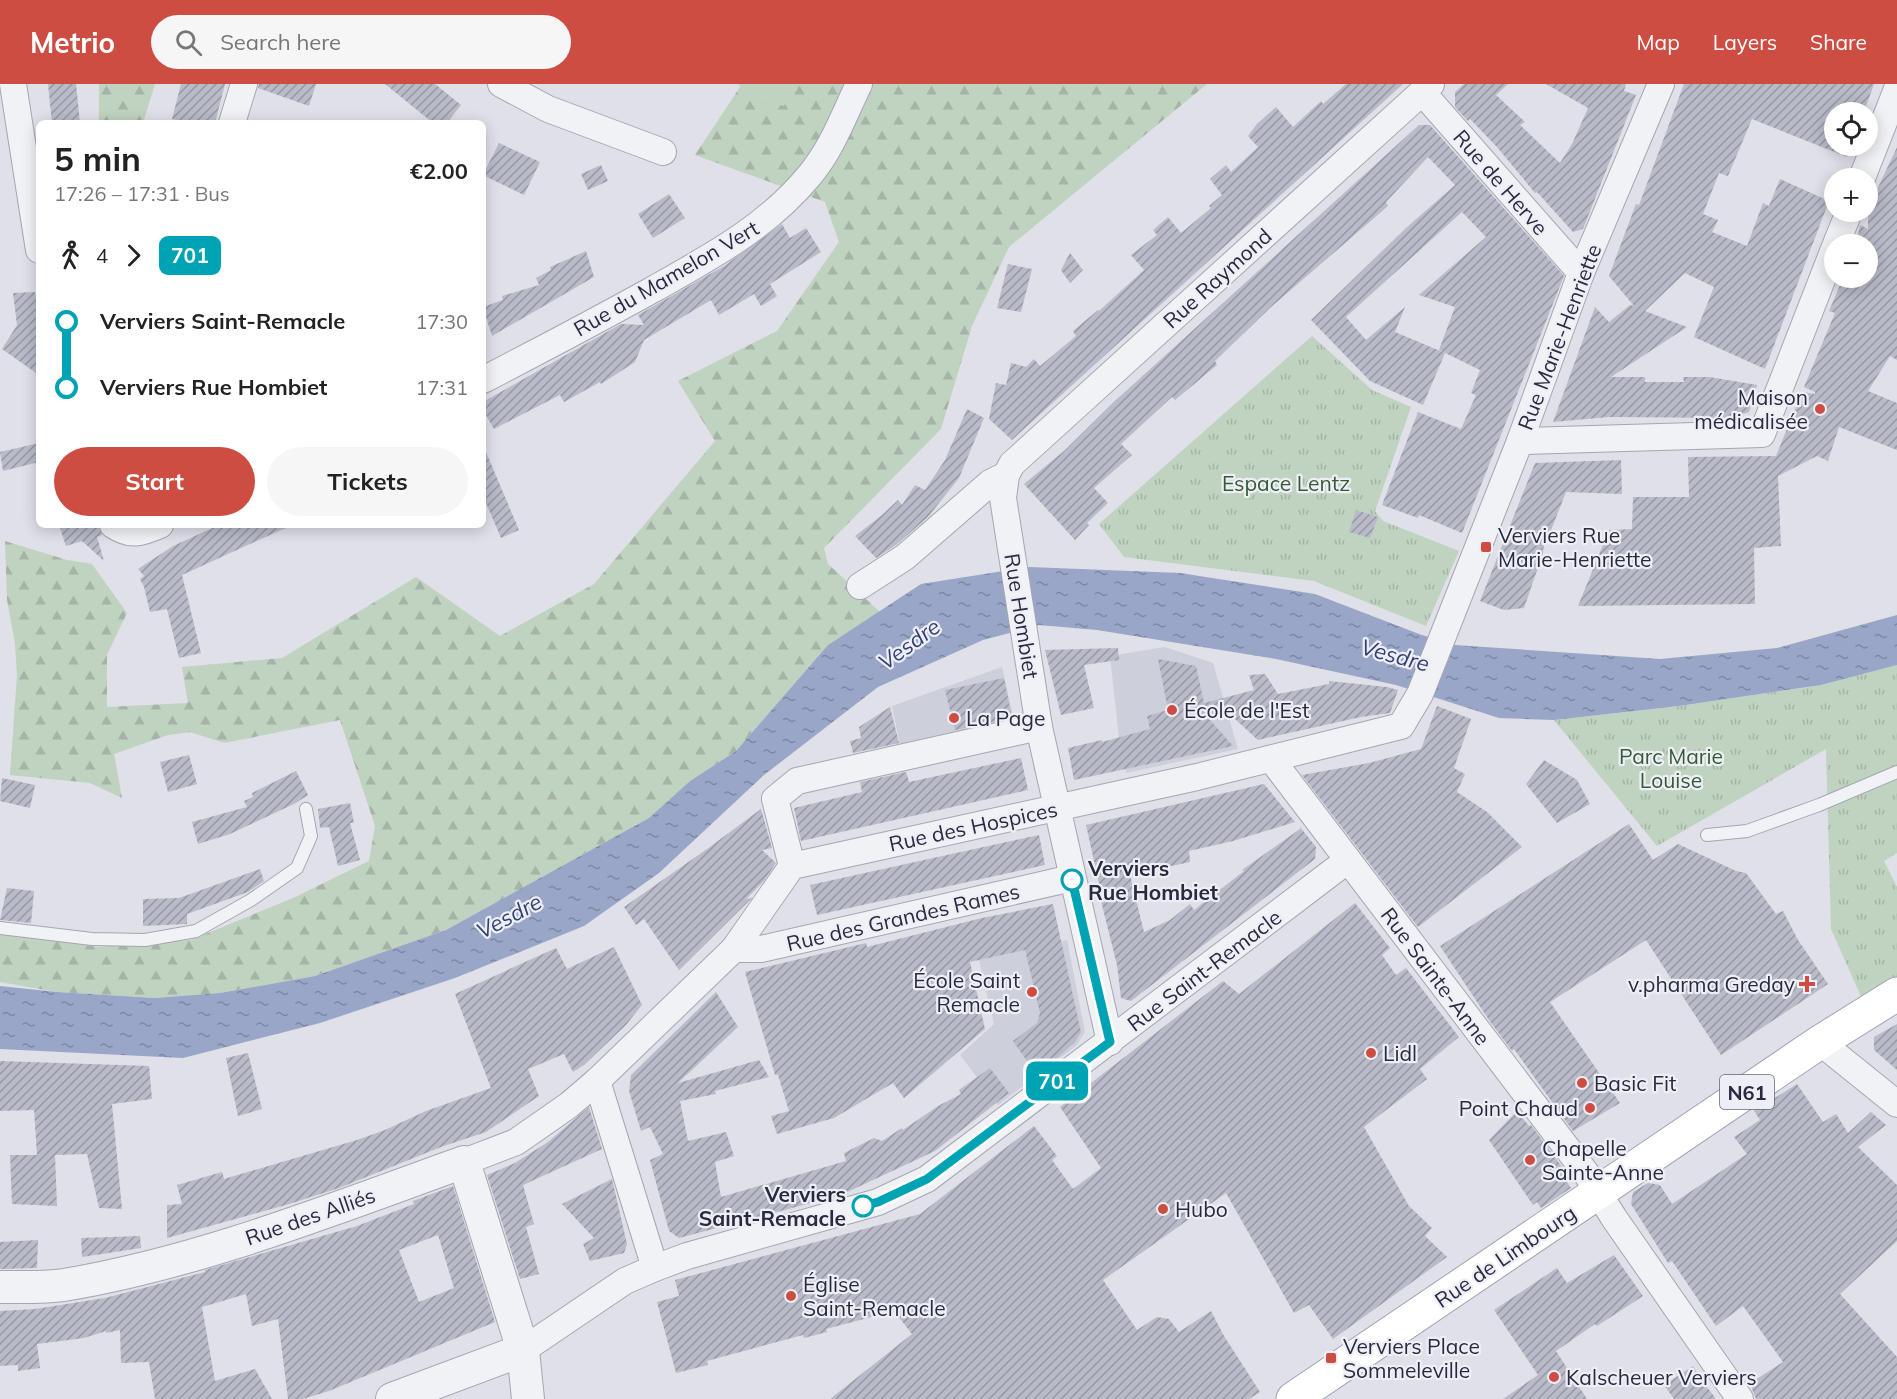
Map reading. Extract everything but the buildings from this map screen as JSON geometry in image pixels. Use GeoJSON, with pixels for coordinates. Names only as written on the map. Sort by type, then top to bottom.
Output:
{"type":"FeatureCollection","features":[{"type":"Feature","properties":{"kind":"main road","name":"Rue de Limbourg"},"geometry":{"type":"LineString","coordinates":[[1293,1399],[1820,1042],[1897,994]]}},
{"type":"Feature","properties":{"kind":"street"},"geometry":{"type":"LineString","coordinates":[[13,84],[36,231]]}},
{"type":"Feature","properties":{"kind":"street"},"geometry":{"type":"LineString","coordinates":[[233,120],[244,84]]}},
{"type":"Feature","properties":{"kind":"street"},"geometry":{"type":"LineString","coordinates":[[501,84],[548,109],[663,152]]}},
{"type":"Feature","properties":{"kind":"street","name":"Rue du Mamelon Vert"},"geometry":{"type":"LineString","coordinates":[[486,378],[688,270],[728,246],[770,216],[810,175],[834,138],[859,84]]}},
{"type":"Feature","properties":{"kind":"street","name":"Rue Marie-Henriette"},"geometry":{"type":"LineString","coordinates":[[1420,694],[1520,441],[1581,273],[1661,84]]}},
{"type":"Feature","properties":{"kind":"street","name":"Rue de Herve"},"geometry":{"type":"LineString","coordinates":[[1427,88],[1581,273]]}},
{"type":"Feature","properties":{"kind":"street","name":"Rue Raymond"},"geometry":{"type":"LineString","coordinates":[[1006,475],[1012,464],[1427,88]]}},
{"type":"Feature","properties":{"kind":"street"},"geometry":{"type":"LineString","coordinates":[[1866,168],[1897,89]]}},
{"type":"Feature","properties":{"kind":"street"},"geometry":{"type":"LineString","coordinates":[[1520,441],[1762,434],[1824,275]]}},
{"type":"Feature","properties":{"kind":"street"},"geometry":{"type":"LineString","coordinates":[[860,586],[905,557],[990,483],[1006,475]]}},
{"type":"Feature","properties":{"kind":"street","name":"Rue Hombiet"},"geometry":{"type":"LineString","coordinates":[[1006,475],[1003,498],[1039,727],[1110,1042]]}},
{"type":"Feature","properties":{"kind":"street"},"geometry":{"type":"LineString","coordinates":[[118,528],[131,533],[153,528]]}},
{"type":"Feature","properties":{"kind":"street","name":"Rue des Hospices"},"geometry":{"type":"LineString","coordinates":[[792,866],[1272,760],[1401,726],[1420,694]]}},
{"type":"Feature","properties":{"kind":"street"},"geometry":{"type":"LineString","coordinates":[[655,1268],[597,1080],[734,949],[792,866],[775,799],[797,781],[1039,727]]}},
{"type":"Feature","properties":{"kind":"street","name":"Rue Sainte-Anne"},"geometry":{"type":"LineString","coordinates":[[1272,760],[1586,1173],[1740,1399]]}},
{"type":"Feature","properties":{"kind":"street","name":"Rue Saint-Remacle"},"geometry":{"type":"LineString","coordinates":[[523,1350],[626,1281],[655,1268],[687,1256],[878,1202],[927,1179],[1348,860]]}},
{"type":"Feature","properties":{"kind":"street","name":"Rue des Grandes Rames"},"geometry":{"type":"LineString","coordinates":[[734,949],[761,949],[1072,878]]}},
{"type":"Feature","properties":{"kind":"street"},"geometry":{"type":"LineString","coordinates":[[1820,1042],[1897,1104]]}},
{"type":"Feature","properties":{"kind":"street","name":"Rue des Alliés"},"geometry":{"type":"LineString","coordinates":[[0,1287],[62,1285],[187,1258],[292,1223],[516,1142],[570,1105],[597,1080]]}},
{"type":"Feature","properties":{"kind":"street"},"geometry":{"type":"LineString","coordinates":[[464,1162],[523,1350],[528,1399]]}},
{"type":"Feature","properties":{"kind":"street"},"geometry":{"type":"LineString","coordinates":[[392,1399],[523,1350]]}},
{"type":"Feature","properties":{"kind":"lane"},"geometry":{"type":"LineString","coordinates":[[1707,835],[1747,831],[1819,805],[1897,772]]}},
{"type":"Feature","properties":{"kind":"lane"},"geometry":{"type":"LineString","coordinates":[[0,928],[92,939],[145,940],[196,931],[251,900],[297,868],[311,836],[306,809]]}},
{"type":"Feature","properties":{"kind":"shaded area","name":"École de l'Est"},"geometry":{"type":"Polygon","coordinates":[[[1165,647],[1213,663],[1238,749],[1126,773],[1119,738],[1110,656],[1165,647]]]}},
{"type":"Feature","properties":{"kind":"shaded area","name":"La Page"},"geometry":{"type":"Polygon","coordinates":[[[1002,667],[1016,729],[902,755],[892,706],[1002,667]]]}},
{"type":"Feature","properties":{"kind":"shaded area","name":"École Saint Remacle"},"geometry":{"type":"Polygon","coordinates":[[[1067,940],[1085,1032],[1077,1045],[998,1105],[960,1055],[994,1024],[979,960],[1067,940]]]}},
{"type":"Feature","properties":{"kind":"green space"},"geometry":{"type":"Polygon","coordinates":[[[99,84],[155,84],[144,120],[99,120],[99,84]]]}},
{"type":"Feature","properties":{"kind":"green space"},"geometry":{"type":"Polygon","coordinates":[[[739,84],[793,84],[784,106],[740,87],[739,84]]]}},
{"type":"Feature","properties":{"kind":"green space"},"geometry":{"type":"Polygon","coordinates":[[[793,84],[1207,84],[1009,247],[972,326],[941,429],[824,548],[828,564],[880,612],[828,645],[736,751],[690,781],[649,818],[446,930],[315,976],[220,993],[155,998],[57,992],[0,982],[0,932],[98,947],[191,940],[293,898],[369,861],[375,826],[340,720],[224,743],[190,732],[168,735],[114,754],[122,798],[90,783],[10,775],[17,675],[15,643],[7,600],[5,541],[67,560],[92,564],[127,613],[107,655],[107,707],[188,703],[182,667],[282,658],[416,577],[500,636],[594,584],[715,441],[678,381],[777,331],[839,242],[825,202],[695,155],[740,87],[784,106],[793,84]]]}},
{"type":"Feature","properties":{"kind":"green space","name":"Espace Lentz"},"geometry":{"type":"Polygon","coordinates":[[[1312,336],[1372,390],[1411,407],[1375,511],[1383,521],[1459,551],[1426,626],[1314,581],[1124,557],[1099,524],[1312,336]]]}},
{"type":"Feature","properties":{"kind":"green space","name":"Parc Marie Louise"},"geometry":{"type":"Polygon","coordinates":[[[1897,665],[1897,853],[1884,861],[1897,887],[1897,981],[1863,1001],[1831,929],[1826,749],[1657,846],[1554,720],[1680,706],[1821,685],[1897,665]]]}},
{"type":"Feature","properties":{"kind":"water","name":"Vesdre"},"geometry":{"type":"Polygon","coordinates":[[[1030,567],[1180,573],[1315,594],[1419,634],[1455,645],[1660,659],[1777,648],[1897,615],[1897,665],[1821,685],[1679,706],[1554,720],[1499,718],[1396,685],[1276,659],[1097,630],[1039,625],[983,640],[878,687],[764,775],[659,873],[584,926],[455,978],[320,1023],[183,1058],[0,1049],[0,986],[155,998],[220,993],[315,976],[446,930],[649,818],[690,781],[736,751],[828,645],[921,584],[1030,567]]]}},
{"type":"Feature","properties":{"kind":"bus line","name":"701"},"geometry":{"type":"LineString","coordinates":[[863,1206],[878,1202],[927,1179],[1110,1042],[1072,880]]}},
{"type":"Feature","properties":{"kind":"place","name":"Maison médicalisée"},"geometry":{"type":"Point","coordinates":[1820,409]}},
{"type":"Feature","properties":{"kind":"place","name":"Verviers Rue Marie-Henriette"},"geometry":{"type":"Point","coordinates":[1486,547]}},
{"type":"Feature","properties":{"kind":"place","name":"École de l'Est"},"geometry":{"type":"Point","coordinates":[1172,710]}},
{"type":"Feature","properties":{"kind":"place","name":"La Page"},"geometry":{"type":"Point","coordinates":[954,718]}},
{"type":"Feature","properties":{"kind":"place","name":"Verviers Rue Hombiet"},"geometry":{"type":"Point","coordinates":[1072,880]}},
{"type":"Feature","properties":{"kind":"place","name":"v.pharma Greday"},"geometry":{"type":"Point","coordinates":[1807,984]}},
{"type":"Feature","properties":{"kind":"place","name":"École Saint Remacle"},"geometry":{"type":"Point","coordinates":[1032,992]}},
{"type":"Feature","properties":{"kind":"place","name":"Lidl"},"geometry":{"type":"Point","coordinates":[1371,1053]}},
{"type":"Feature","properties":{"kind":"place","name":"Basic Fit"},"geometry":{"type":"Point","coordinates":[1582,1083]}},
{"type":"Feature","properties":{"kind":"place","name":"Point Chaud"},"geometry":{"type":"Point","coordinates":[1590,1108]}},
{"type":"Feature","properties":{"kind":"place","name":"Chapelle Sainte-Anne"},"geometry":{"type":"Point","coordinates":[1530,1160]}},
{"type":"Feature","properties":{"kind":"place","name":"Verviers Saint-Remacle"},"geometry":{"type":"Point","coordinates":[863,1206]}},
{"type":"Feature","properties":{"kind":"place","name":"Hubo"},"geometry":{"type":"Point","coordinates":[1163,1209]}},
{"type":"Feature","properties":{"kind":"place","name":"Église Saint-Remacle"},"geometry":{"type":"Point","coordinates":[791,1296]}},
{"type":"Feature","properties":{"kind":"place","name":"Verviers Place Sommeleville"},"geometry":{"type":"Point","coordinates":[1331,1358]}},
{"type":"Feature","properties":{"kind":"place","name":"Kalscheuer Verviers"},"geometry":{"type":"Point","coordinates":[1554,1377]}}]}
